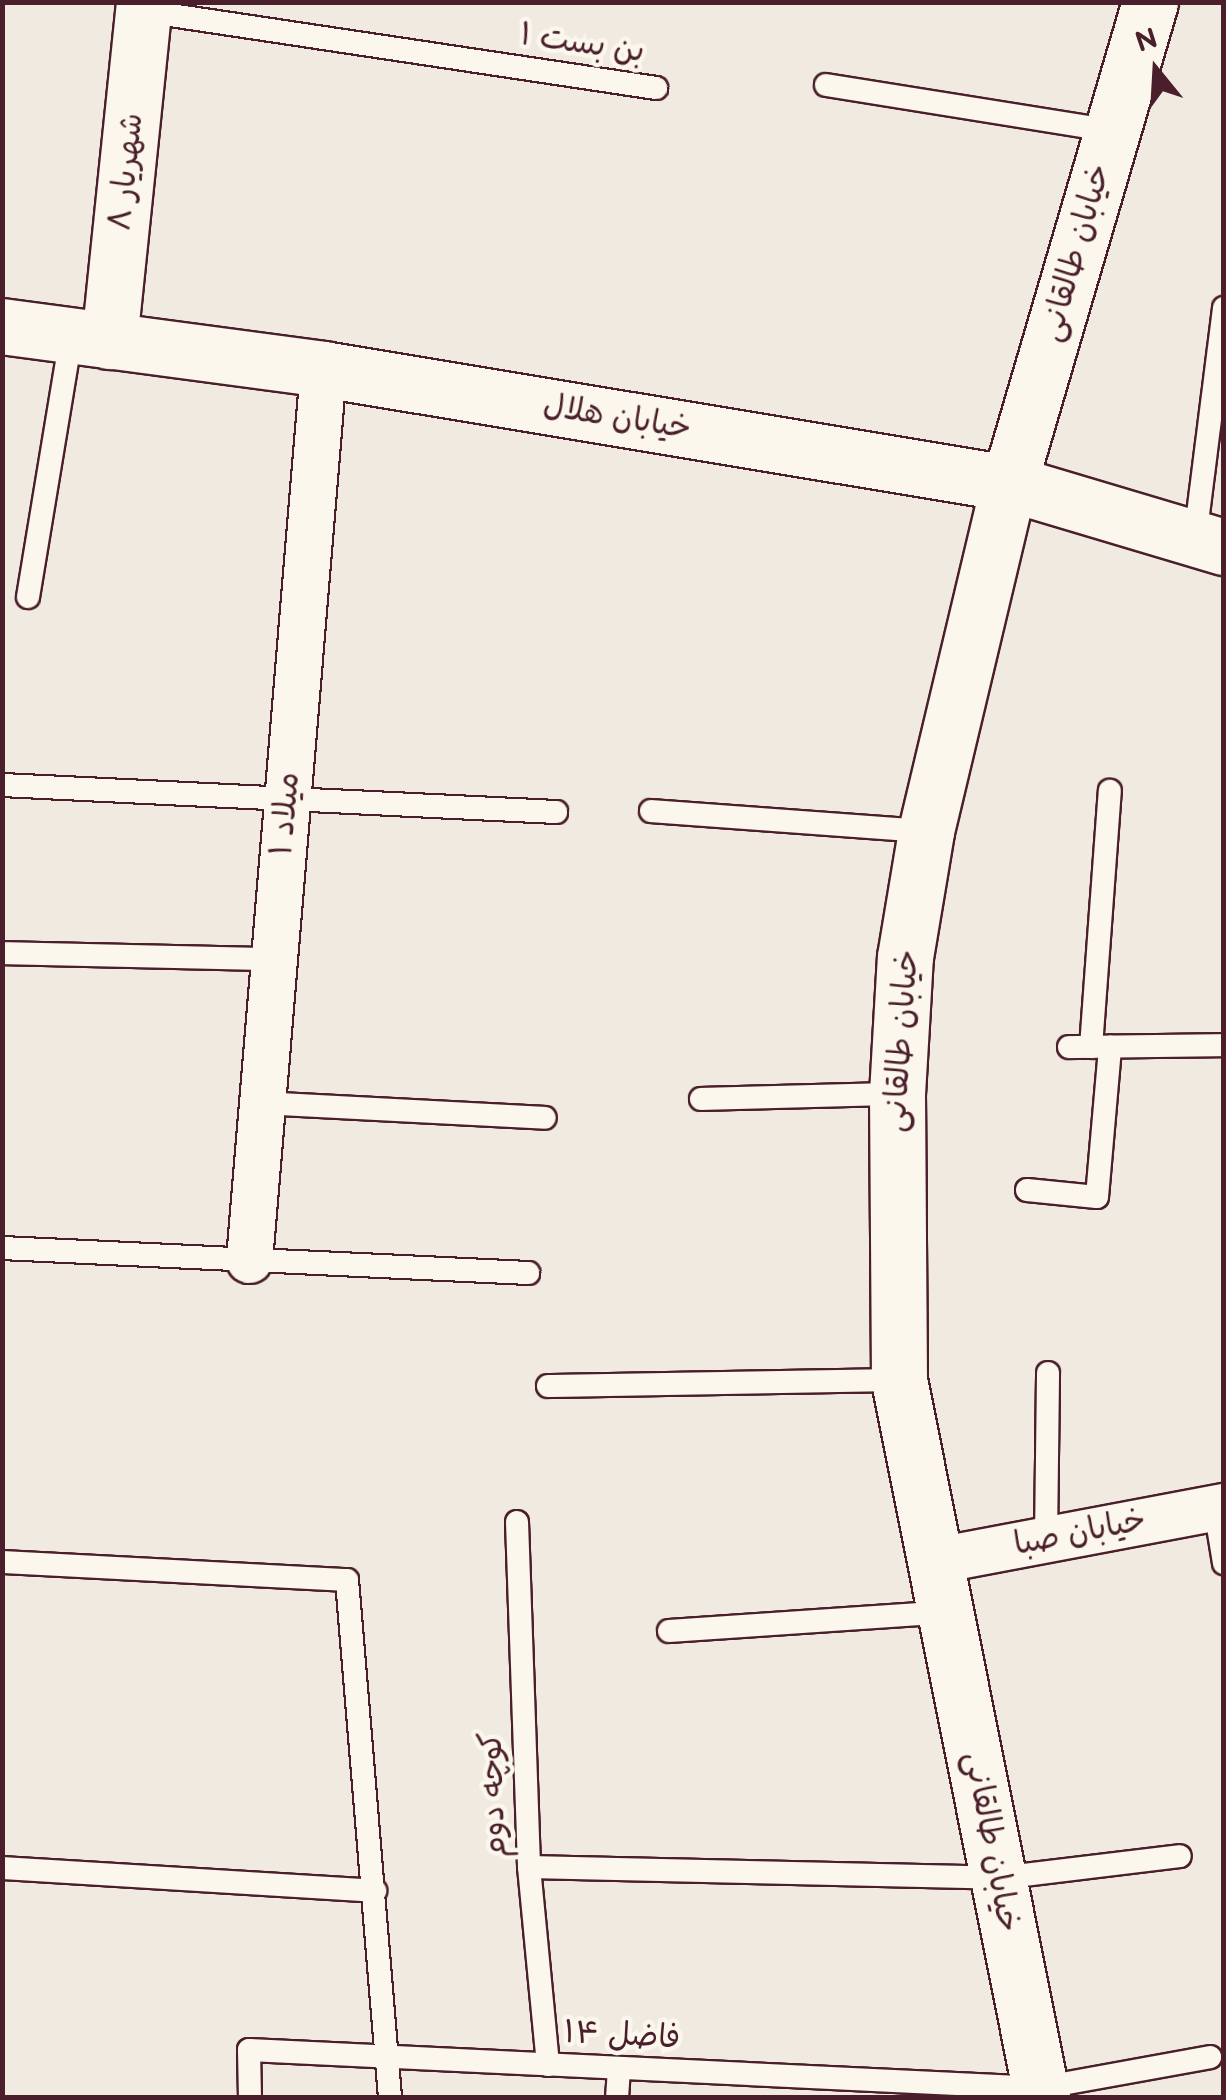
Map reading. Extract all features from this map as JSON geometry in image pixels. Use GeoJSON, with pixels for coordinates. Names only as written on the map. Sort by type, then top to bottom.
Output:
{"type":"FeatureCollection","features":[{"type":"Feature","properties":{"kind":"main road","name":"خیابان طالقانی"},"geometry":{"type":"LineString","coordinates":[[1041,2093],[899,1380],[897,1094],[905,957],[926,832],[1009,483],[1150,2]]}},
{"type":"Feature","properties":{"kind":"main road","name":"شهریار ۸"},"geometry":{"type":"LineString","coordinates":[[90,338],[144,7]]}},
{"type":"Feature","properties":{"kind":"main road","name":"خیابان هلال"},"geometry":{"type":"LineString","coordinates":[[2,326],[323,369],[1009,483],[1209,544]]}},
{"type":"Feature","properties":{"kind":"street","name":"میلاد ۱"},"geometry":{"type":"LineString","coordinates":[[249,1260],[323,369]]}},
{"type":"Feature","properties":{"kind":"street","name":"خیابان صبا"},"geometry":{"type":"LineString","coordinates":[[942,1586],[1046,1540],[1219,1507]]}},
{"type":"Feature","properties":{"kind":"lane","name":"بن بست ۱"},"geometry":{"type":"LineString","coordinates":[[144,7],[656,88]]}},
{"type":"Feature","properties":{"kind":"lane"},"geometry":{"type":"LineString","coordinates":[[826,85],[1112,132]]}},
{"type":"Feature","properties":{"kind":"lane"},"geometry":{"type":"LineString","coordinates":[[1209,544],[1224,308]]}},
{"type":"Feature","properties":{"kind":"lane"},"geometry":{"type":"LineString","coordinates":[[28,597],[90,338]]}},
{"type":"Feature","properties":{"kind":"lane"},"geometry":{"type":"LineString","coordinates":[[2,784],[556,812]]}},
{"type":"Feature","properties":{"kind":"lane"},"geometry":{"type":"LineString","coordinates":[[1026,1190],[1097,1197],[1090,1047],[1110,791]]}},
{"type":"Feature","properties":{"kind":"lane"},"geometry":{"type":"LineString","coordinates":[[651,811],[926,832]]}},
{"type":"Feature","properties":{"kind":"lane"},"geometry":{"type":"LineString","coordinates":[[2,954],[274,960]]}},
{"type":"Feature","properties":{"kind":"lane"},"geometry":{"type":"LineString","coordinates":[[1090,1047],[1224,1045]]}},
{"type":"Feature","properties":{"kind":"lane"},"geometry":{"type":"LineString","coordinates":[[701,1099],[897,1094]]}},
{"type":"Feature","properties":{"kind":"lane"},"geometry":{"type":"LineString","coordinates":[[262,1103],[545,1118]]}},
{"type":"Feature","properties":{"kind":"lane"},"geometry":{"type":"LineString","coordinates":[[2,1248],[528,1272]]}},
{"type":"Feature","properties":{"kind":"lane"},"geometry":{"type":"LineString","coordinates":[[1046,1540],[1048,1374]]}},
{"type":"Feature","properties":{"kind":"lane"},"geometry":{"type":"LineString","coordinates":[[548,1386],[899,1380]]}},
{"type":"Feature","properties":{"kind":"lane"},"geometry":{"type":"LineString","coordinates":[[1219,1507],[1224,1563]]}},
{"type":"Feature","properties":{"kind":"lane","name":"کوچه دوم"},"geometry":{"type":"LineString","coordinates":[[518,1522],[528,1867],[548,2065]]}},
{"type":"Feature","properties":{"kind":"lane"},"geometry":{"type":"LineString","coordinates":[[2,1562],[347,1580],[390,2098]]}},
{"type":"Feature","properties":{"kind":"lane"},"geometry":{"type":"LineString","coordinates":[[669,1630],[942,1586]]}},
{"type":"Feature","properties":{"kind":"lane"},"geometry":{"type":"LineString","coordinates":[[528,1867],[998,1878],[1180,1856]]}},
{"type":"Feature","properties":{"kind":"lane"},"geometry":{"type":"LineString","coordinates":[[2,1868],[375,1891]]}},
{"type":"Feature","properties":{"kind":"lane","name":"فاضل ۱۴"},"geometry":{"type":"LineString","coordinates":[[250,2098],[249,2050],[620,2068],[833,2088],[1041,2093],[1210,2057]]}},
{"type":"Feature","properties":{"kind":"lane"},"geometry":{"type":"LineString","coordinates":[[617,2098],[620,2068]]}}]}
